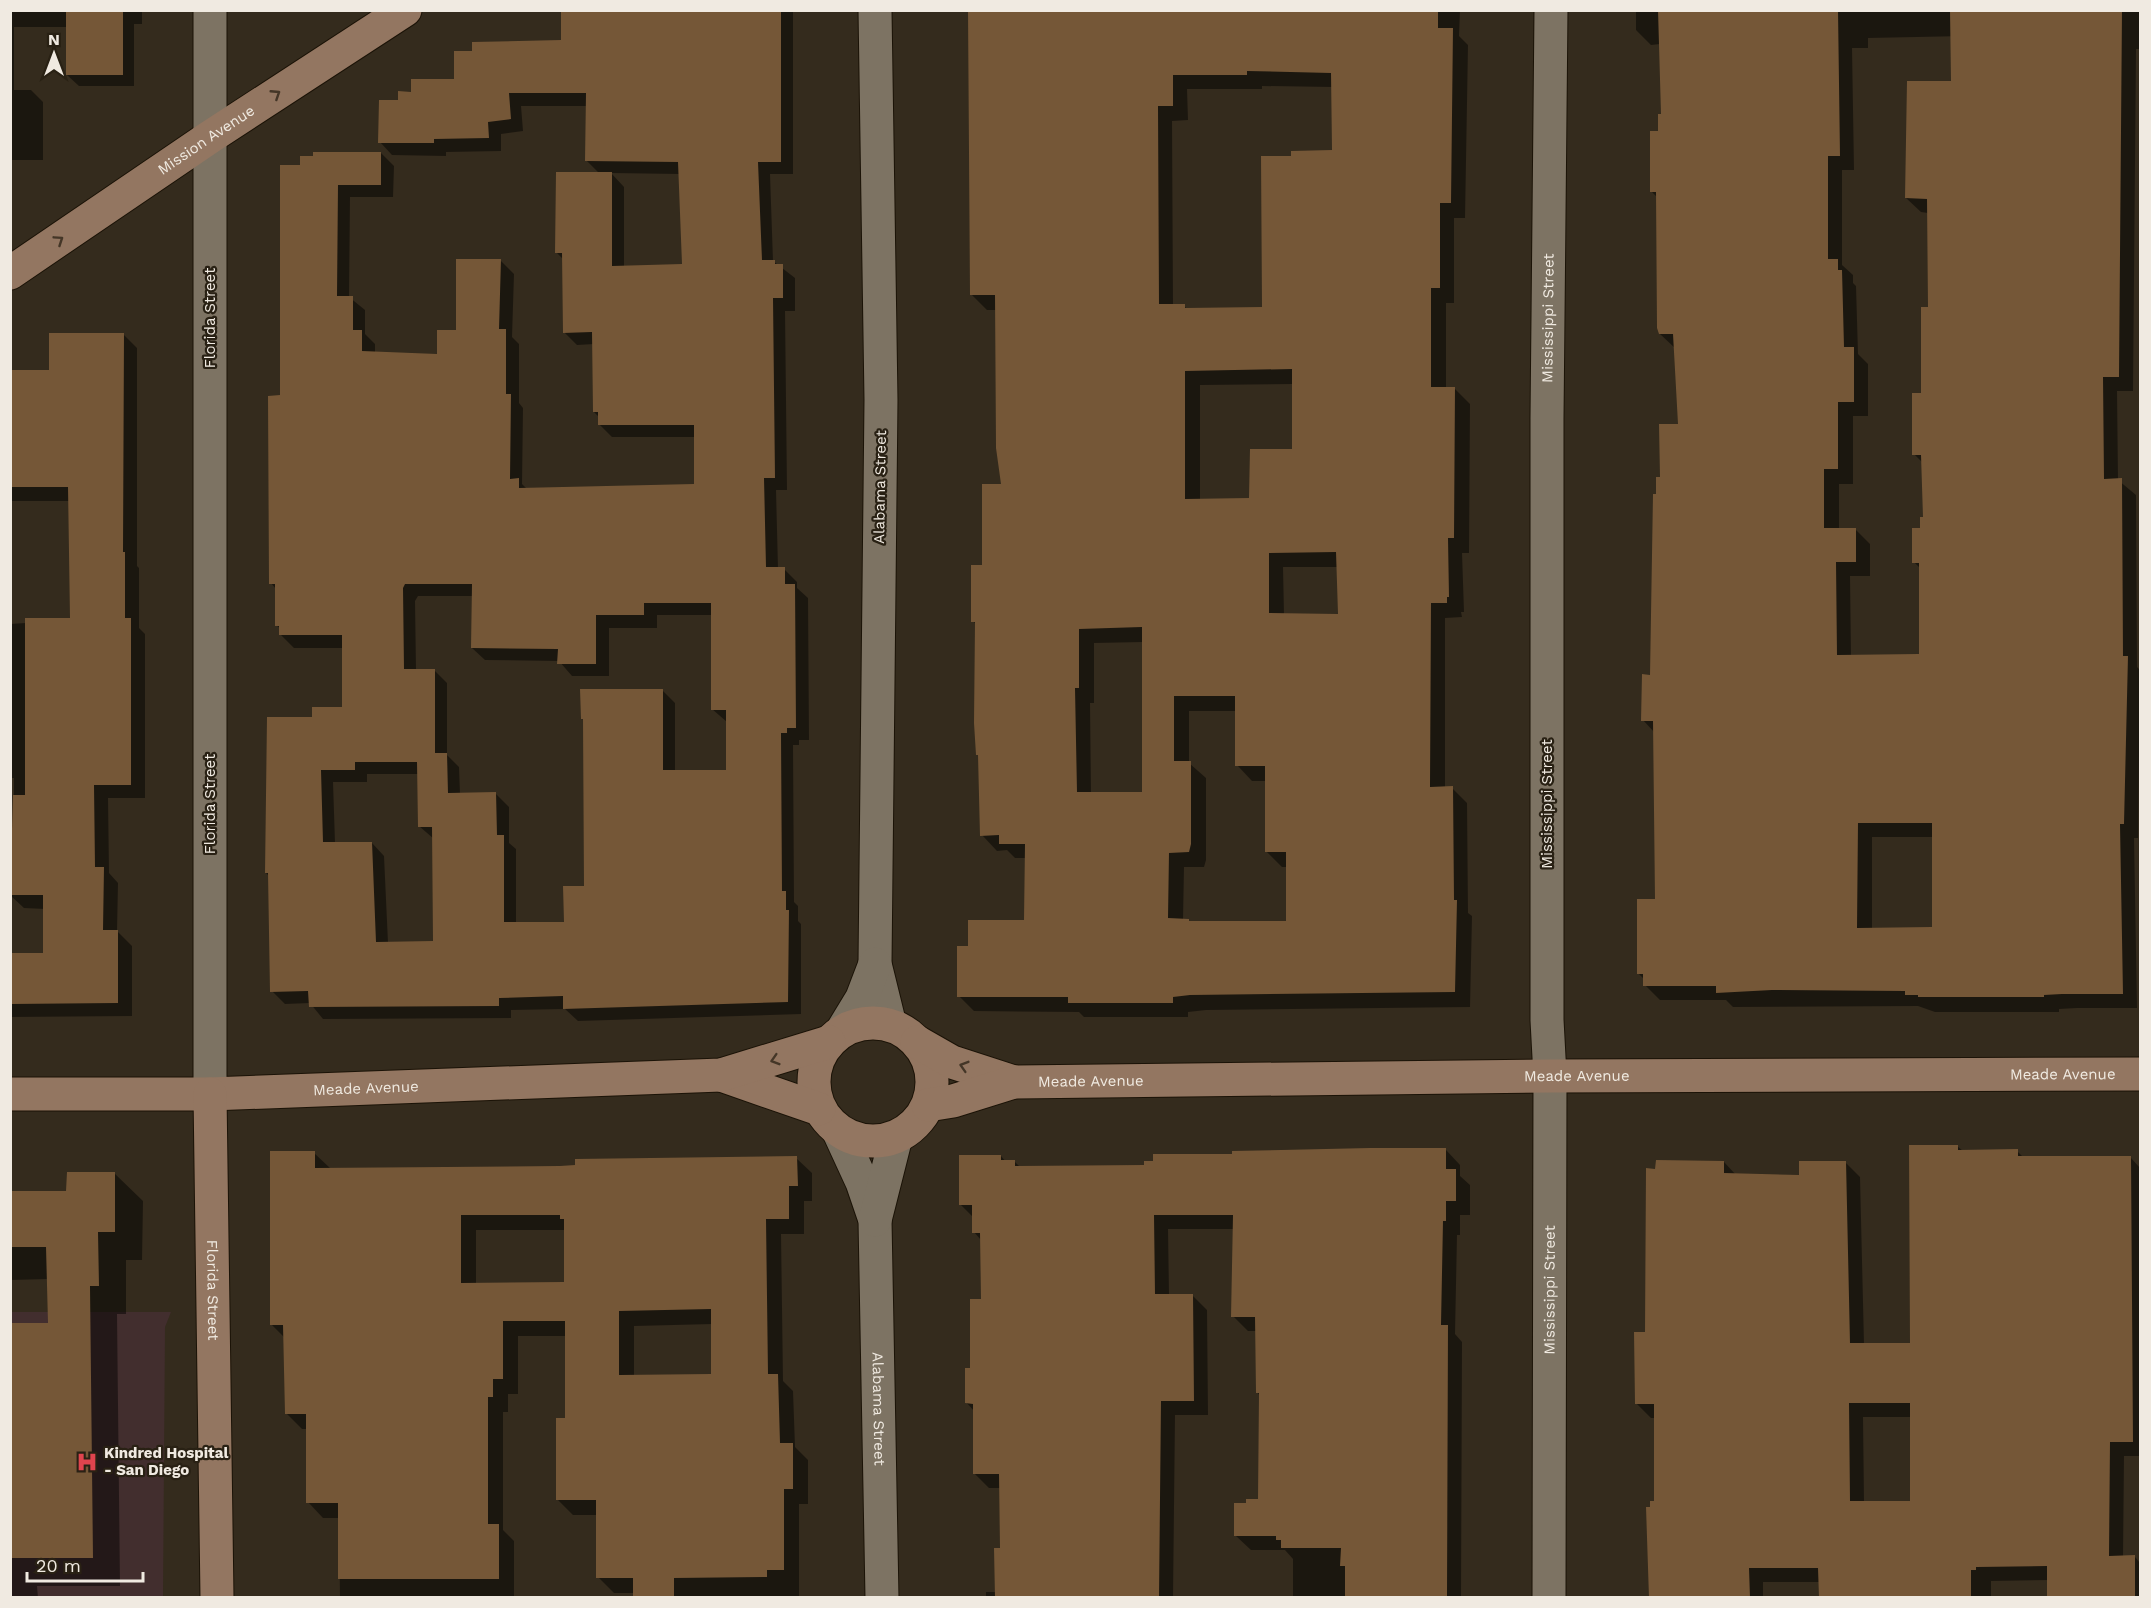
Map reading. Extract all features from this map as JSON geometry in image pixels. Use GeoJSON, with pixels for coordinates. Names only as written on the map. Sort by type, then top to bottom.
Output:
{"type":"FeatureCollection","features":[{"type":"Feature","properties":{"kind":"street","name":"Florida Street"},"geometry":{"type":"LineString","coordinates":[[210,10],[210,1094],[217,1598]]}},
{"type":"Feature","properties":{"kind":"street","name":"Mission Avenue"},"geometry":{"type":"LineString","coordinates":[[10,273],[210,137],[405,10]]}},
{"type":"Feature","properties":{"kind":"street","name":"Alabama Street"},"geometry":{"type":"LineString","coordinates":[[875,10],[881,400],[875,964],[890,1025]]}},
{"type":"Feature","properties":{"kind":"street","name":"Mississippi Street"},"geometry":{"type":"LineString","coordinates":[[1549,1598],[1550,1076],[1547,1020],[1547,407],[1551,10]]}},
{"type":"Feature","properties":{"kind":"street","name":"Alabama Street"},"geometry":{"type":"LineString","coordinates":[[836,1036],[862,998],[875,964]]}},
{"type":"Feature","properties":{"kind":"street"},"geometry":{"type":"LineString","coordinates":[[874,1022],[890,1025],[904,1031],[917,1042],[927,1056],[932,1071],[932,1089],[928,1105],[909,1129],[896,1137],[877,1141],[857,1140],[829,1120],[814,1095],[814,1074],[820,1053],[836,1036],[857,1024],[874,1022]]}},
{"type":"Feature","properties":{"kind":"street","name":"Meade Avenue"},"geometry":{"type":"LineString","coordinates":[[10,1094],[210,1094],[721,1075],[836,1036]]}},
{"type":"Feature","properties":{"kind":"street","name":"Meade Avenue"},"geometry":{"type":"LineString","coordinates":[[917,1042],[952,1062],[1014,1082]]}},
{"type":"Feature","properties":{"kind":"street","name":"Meade Avenue"},"geometry":{"type":"LineString","coordinates":[[928,1105],[953,1101],[1014,1082],[1550,1076],[2140,1074]]}},
{"type":"Feature","properties":{"kind":"street","name":"Meade Avenue"},"geometry":{"type":"LineString","coordinates":[[721,1075],[829,1120]]}},
{"type":"Feature","properties":{"kind":"street","name":"Alabama Street"},"geometry":{"type":"LineString","coordinates":[[829,1120],[862,1182],[875,1221]]}},
{"type":"Feature","properties":{"kind":"street","name":"Alabama Street"},"geometry":{"type":"LineString","coordinates":[[882,1598],[875,1221],[896,1137]]}},
{"type":"Feature","properties":{"kind":"shaded area","name":"Kindred Hospital - San Diego"},"geometry":{"type":"Polygon","coordinates":[[[11,1312],[171,1312],[165,1327],[163,1597],[11,1598],[11,1312]]]}},
{"type":"Feature","properties":{"kind":"building"},"geometry":{"type":"Polygon","coordinates":[[[66,10],[123,10],[123,75],[66,75],[66,10]]]}},
{"type":"Feature","properties":{"kind":"building"},"geometry":{"type":"Polygon","coordinates":[[[561,10],[781,10],[781,162],[758,162],[762,260],[775,260],[775,264],[783,264],[783,298],[773,298],[775,478],[764,478],[766,567],[785,567],[785,584],[795,584],[796,728],[787,728],[787,733],[781,733],[782,891],[786,891],[786,910],[789,910],[788,1002],[563,1009],[563,996],[499,998],[499,1006],[309,1007],[308,991],[270,992],[268,873],[265,873],[267,717],[312,717],[312,707],[342,707],[342,635],[279,635],[279,626],[275,626],[275,584],[269,584],[268,396],[280,395],[280,165],[300,165],[300,156],[313,156],[313,152],[381,152],[381,185],[338,185],[337,296],[353,296],[353,330],[362,330],[362,351],[437,354],[437,330],[456,330],[456,259],[501,259],[499,329],[506,329],[506,394],[511,394],[510,479],[519,478],[519,488],[694,484],[694,425],[598,425],[598,412],[593,412],[592,332],[563,333],[562,253],[555,253],[556,172],[612,172],[612,266],[682,264],[678,162],[585,161],[586,93],[509,93],[511,119],[488,122],[489,138],[434,139],[434,143],[378,143],[379,100],[398,100],[398,91],[411,92],[411,79],[454,79],[454,51],[472,51],[472,42],[561,40],[561,10]],[[405,584],[403,588],[404,669],[435,669],[435,753],[447,753],[448,793],[496,792],[497,835],[504,835],[504,922],[564,922],[563,886],[584,886],[583,719],[581,719],[580,689],[663,689],[663,770],[726,770],[726,710],[711,710],[711,603],[644,603],[644,615],[596,615],[596,664],[557,664],[558,649],[471,648],[472,584],[405,584]],[[355,762],[355,770],[321,770],[323,842],[372,842],[376,942],[433,941],[432,827],[418,827],[417,762],[355,762]]]}},
{"type":"Feature","properties":{"kind":"building"},"geometry":{"type":"Polygon","coordinates":[[[968,10],[1438,10],[1438,28],[1453,28],[1451,203],[1440,203],[1440,288],[1431,288],[1431,387],[1455,387],[1454,538],[1448,538],[1449,597],[1447,597],[1447,603],[1431,603],[1430,787],[1453,786],[1454,900],[1457,900],[1455,992],[1190,995],[1173,997],[1173,1003],[1068,1003],[1068,997],[957,997],[957,946],[968,946],[968,920],[1024,920],[1025,844],[999,844],[999,835],[980,836],[978,755],[976,755],[974,723],[975,622],[971,622],[971,565],[982,565],[982,484],[1001,484],[996,448],[995,295],[970,295],[968,10]],[[1247,71],[1247,75],[1173,75],[1173,106],[1158,106],[1159,304],[1185,304],[1185,308],[1262,307],[1261,156],[1291,156],[1291,151],[1332,150],[1331,73],[1247,71]],[[1292,369],[1185,371],[1185,499],[1249,498],[1250,449],[1292,449],[1292,369]],[[1336,552],[1269,553],[1269,613],[1338,614],[1336,552]],[[1142,627],[1079,629],[1079,688],[1075,688],[1077,792],[1142,792],[1142,627]],[[1174,696],[1174,761],[1191,761],[1191,844],[1189,852],[1169,853],[1168,918],[1189,919],[1189,921],[1286,921],[1286,852],[1265,852],[1265,766],[1235,766],[1235,696],[1174,696]]]}},
{"type":"Feature","properties":{"kind":"building"},"geometry":{"type":"Polygon","coordinates":[[[1658,10],[1838,10],[1840,156],[1828,156],[1828,259],[1838,259],[1838,270],[1842,270],[1844,347],[1854,347],[1854,402],[1838,402],[1838,469],[1824,469],[1824,528],[1856,528],[1856,562],[1836,562],[1837,655],[1919,654],[1919,563],[1912,563],[1912,528],[1920,528],[1920,517],[1923,517],[1921,455],[1912,455],[1912,393],[1921,393],[1921,307],[1928,307],[1927,199],[1905,198],[1907,81],[1951,81],[1950,10],[2122,10],[2119,377],[2103,377],[2104,479],[2122,478],[2123,656],[2128,656],[2124,824],[2120,824],[2123,994],[2062,994],[2044,995],[2044,997],[1918,997],[1918,995],[1905,995],[1905,991],[1772,990],[1716,993],[1716,986],[1643,986],[1643,974],[1637,974],[1637,899],[1655,899],[1653,721],[1641,721],[1642,674],[1650,675],[1653,494],[1656,494],[1656,477],[1660,477],[1659,424],[1678,424],[1673,334],[1659,334],[1657,328],[1656,192],[1650,192],[1650,131],[1658,131],[1658,114],[1661,114],[1658,10]],[[1858,823],[1857,928],[1932,927],[1932,823],[1858,823]]]}},
{"type":"Feature","properties":{"kind":"building"},"geometry":{"type":"Polygon","coordinates":[[[49,333],[124,333],[123,552],[125,552],[125,618],[131,618],[131,785],[94,785],[95,867],[104,867],[103,930],[118,930],[118,1003],[10,1004],[10,953],[43,953],[43,895],[10,895],[13,795],[25,795],[25,618],[70,618],[68,487],[10,487],[10,370],[49,370],[49,333]]]}},
{"type":"Feature","properties":{"kind":"building"},"geometry":{"type":"Polygon","coordinates":[[[1909,1145],[1958,1145],[1958,1150],[2018,1149],[2018,1156],[2131,1156],[2133,1442],[2110,1442],[2109,1556],[2135,1555],[2135,1598],[2047,1598],[2047,1566],[1976,1567],[1976,1570],[1971,1570],[1971,1598],[1819,1598],[1818,1568],[1749,1568],[1750,1598],[1649,1598],[1646,1507],[1650,1507],[1650,1501],[1654,1501],[1654,1404],[1635,1404],[1634,1332],[1645,1332],[1646,1168],[1655,1169],[1656,1160],[1724,1161],[1724,1173],[1799,1175],[1799,1161],[1846,1161],[1850,1343],[1910,1343],[1909,1145]],[[1849,1403],[1850,1501],[1910,1501],[1910,1403],[1849,1403]]]}},
{"type":"Feature","properties":{"kind":"building"},"geometry":{"type":"Polygon","coordinates":[[[1446,1148],[1446,1169],[1456,1169],[1456,1201],[1446,1201],[1446,1221],[1443,1221],[1441,1325],[1448,1325],[1447,1598],[1345,1598],[1345,1566],[1340,1566],[1341,1548],[1281,1548],[1281,1540],[1276,1540],[1276,1536],[1234,1536],[1234,1503],[1246,1503],[1246,1499],[1258,1499],[1259,1393],[1256,1393],[1255,1317],[1231,1317],[1233,1215],[1154,1215],[1155,1294],[1193,1294],[1194,1401],[1161,1401],[1159,1598],[995,1598],[994,1548],[1000,1548],[999,1474],[973,1474],[973,1404],[965,1403],[965,1368],[970,1368],[970,1299],[981,1299],[980,1233],[972,1233],[972,1205],[959,1205],[959,1155],[1001,1155],[1001,1160],[1015,1160],[1015,1166],[1144,1165],[1144,1161],[1153,1161],[1153,1154],[1232,1154],[1232,1151],[1446,1148]]]}},
{"type":"Feature","properties":{"kind":"building"},"geometry":{"type":"Polygon","coordinates":[[[270,1151],[315,1151],[315,1168],[560,1166],[575,1165],[575,1159],[797,1156],[798,1186],[789,1186],[789,1219],[766,1219],[768,1374],[778,1374],[780,1443],[793,1443],[793,1489],[784,1489],[784,1570],[767,1570],[767,1577],[674,1578],[674,1598],[633,1598],[633,1578],[596,1578],[596,1500],[556,1500],[556,1418],[565,1418],[565,1321],[503,1321],[503,1379],[493,1379],[493,1397],[488,1397],[488,1524],[499,1524],[499,1579],[338,1579],[338,1503],[306,1503],[306,1414],[285,1414],[283,1325],[270,1325],[270,1151]],[[461,1215],[461,1283],[564,1282],[564,1219],[560,1219],[560,1215],[461,1215]],[[711,1309],[619,1311],[619,1375],[711,1374],[711,1309]]]}},
{"type":"Feature","properties":{"kind":"building"},"geometry":{"type":"Polygon","coordinates":[[[67,1172],[115,1172],[115,1232],[98,1232],[99,1286],[90,1286],[93,1558],[10,1558],[10,1323],[48,1323],[46,1247],[10,1247],[10,1191],[66,1191],[67,1172]]]}},
{"type":"Feature","properties":{"kind":"place","name":"Kindred Hospital - San Diego"},"geometry":{"type":"Point","coordinates":[87,1462]}}]}
